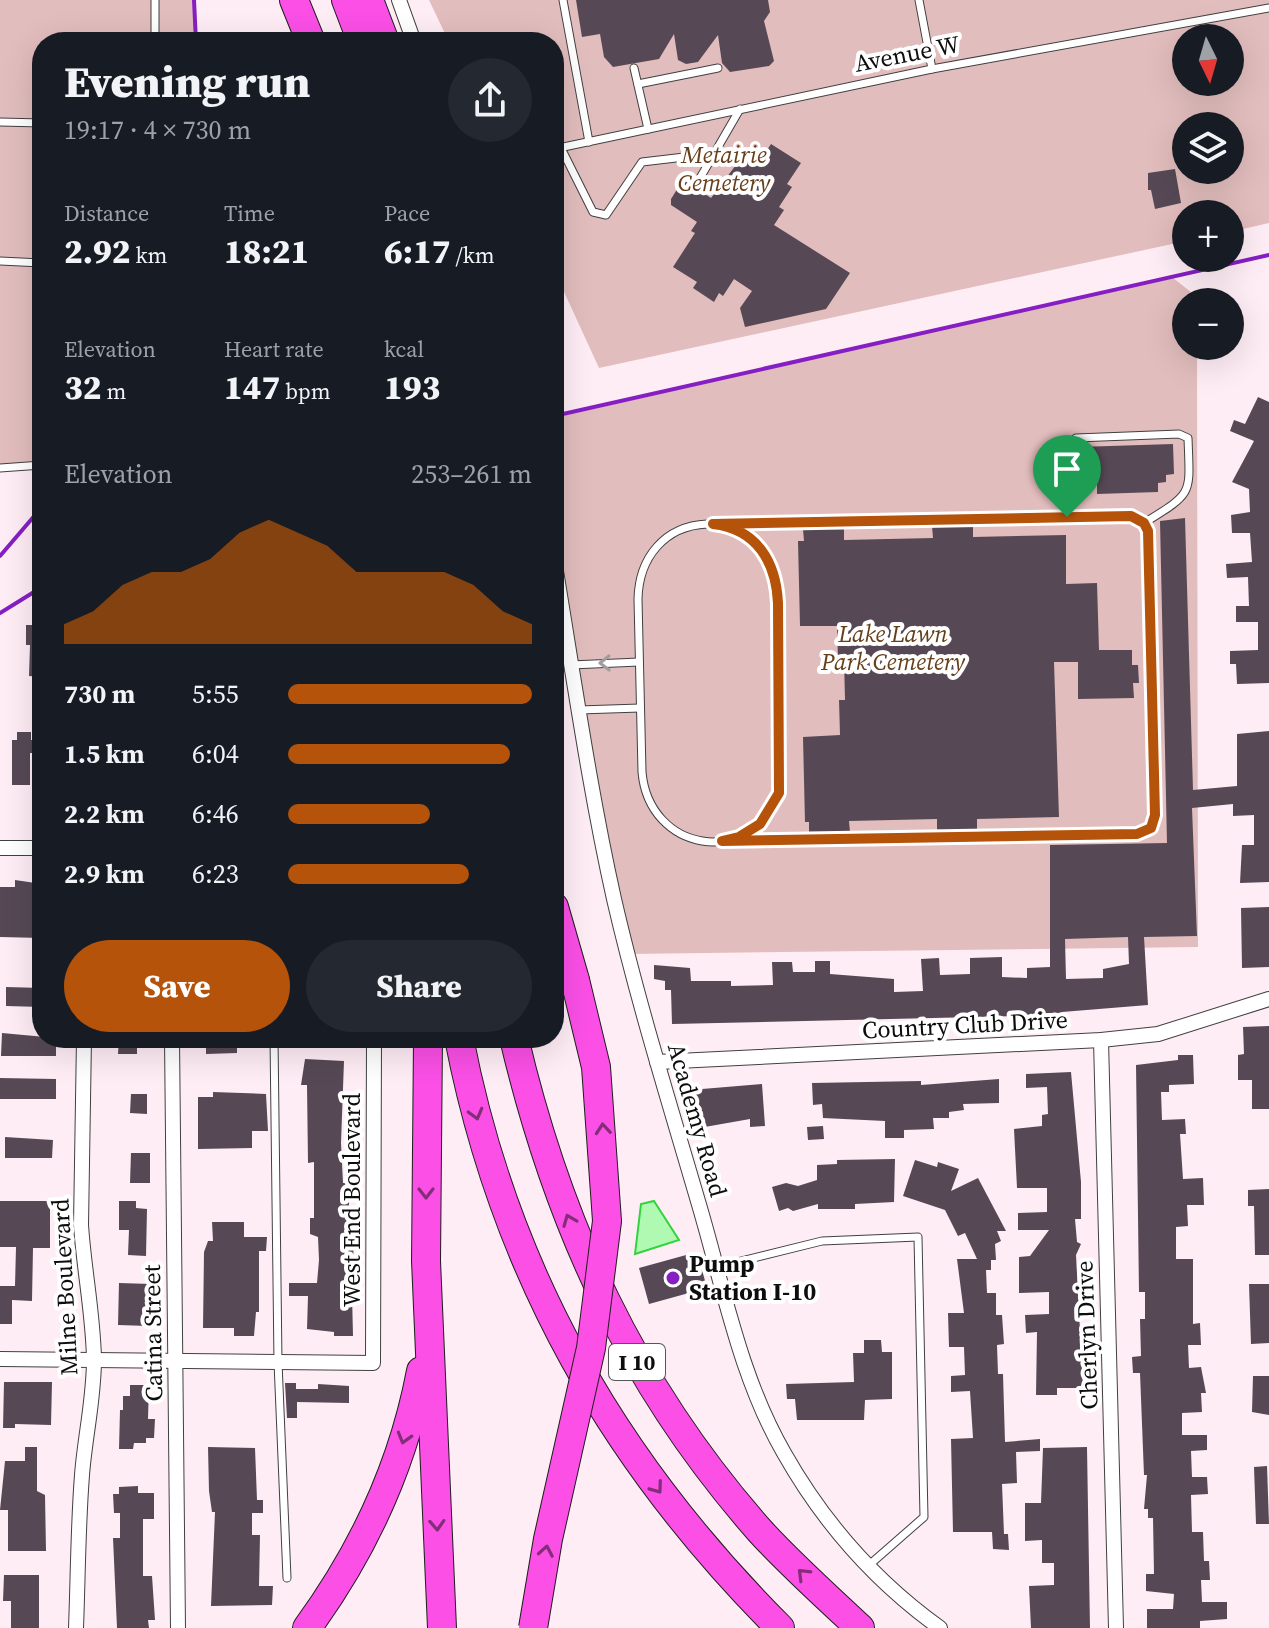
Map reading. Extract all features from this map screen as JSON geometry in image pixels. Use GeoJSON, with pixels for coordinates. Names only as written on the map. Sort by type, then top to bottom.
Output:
{"type":"FeatureCollection","features":[{"type":"Feature","properties":{"kind":"highway"},"geometry":{"type":"LineString","coordinates":[[292,0],[307,32]]}},
{"type":"Feature","properties":{"kind":"highway"},"geometry":{"type":"LineString","coordinates":[[346,0],[358,32]]}},
{"type":"Feature","properties":{"kind":"highway"},"geometry":{"type":"LineString","coordinates":[[369,0],[381,32]]}},
{"type":"Feature","properties":{"kind":"highway"},"geometry":{"type":"LineString","coordinates":[[533,1628],[548,1539],[591,1348],[607,1221],[596,1067],[564,942]]}},
{"type":"Feature","properties":{"kind":"highway"},"geometry":{"type":"LineString","coordinates":[[428,1048],[428,1335],[442,1628]]}},
{"type":"Feature","properties":{"kind":"highway","name":"I 10"},"geometry":{"type":"LineString","coordinates":[[461,1048],[494,1180],[520,1251],[564,1341],[612,1424],[674,1513],[780,1628]]}},
{"type":"Feature","properties":{"kind":"highway","name":"I 10"},"geometry":{"type":"LineString","coordinates":[[517,1048],[552,1179],[587,1265],[624,1341],[659,1398],[731,1495],[761,1531],[860,1628]]}},
{"type":"Feature","properties":{"kind":"highway"},"geometry":{"type":"LineString","coordinates":[[307,1628],[349,1567],[374,1520],[406,1435],[428,1335]]}},
{"type":"Feature","properties":{"kind":"street"},"geometry":{"type":"LineString","coordinates":[[399,0],[410,32]]}},
{"type":"Feature","properties":{"kind":"street","name":"Academy Road"},"geometry":{"type":"LineString","coordinates":[[564,621],[614,898],[657,1062],[750,1377],[783,1452],[810,1496],[868,1566],[909,1606],[940,1628]]}},
{"type":"Feature","properties":{"kind":"street"},"geometry":{"type":"LineString","coordinates":[[0,848],[32,848]]}},
{"type":"Feature","properties":{"kind":"street","name":"Country Club Drive"},"geometry":{"type":"LineString","coordinates":[[657,1062],[1101,1040],[1158,1034],[1269,999]]}},
{"type":"Feature","properties":{"kind":"street","name":"Cherlyn Drive"},"geometry":{"type":"LineString","coordinates":[[1101,1040],[1116,1628]]}},
{"type":"Feature","properties":{"kind":"street","name":"Milne Boulevard"},"geometry":{"type":"LineString","coordinates":[[76,1628],[82,1473],[92,1415],[94,1361],[90,1280],[83,1256],[81,1225],[84,1048]]}},
{"type":"Feature","properties":{"kind":"street","name":"Catina Street"},"geometry":{"type":"LineString","coordinates":[[172,1048],[178,1628]]}},
{"type":"Feature","properties":{"kind":"street","name":"West End Boulevard"},"geometry":{"type":"LineString","coordinates":[[278,1362],[373,1363],[374,1048]]}},
{"type":"Feature","properties":{"kind":"street"},"geometry":{"type":"LineString","coordinates":[[0,1359],[278,1362]]}},
{"type":"Feature","properties":{"kind":"lane"},"geometry":{"type":"LineString","coordinates":[[155,0],[155,32]]}},
{"type":"Feature","properties":{"kind":"lane"},"geometry":{"type":"LineString","coordinates":[[563,0],[589,142]]}},
{"type":"Feature","properties":{"kind":"lane"},"geometry":{"type":"LineString","coordinates":[[919,0],[932,69]]}},
{"type":"Feature","properties":{"kind":"lane","name":"Avenue W"},"geometry":{"type":"LineString","coordinates":[[564,147],[932,69],[1268,10]]}},
{"type":"Feature","properties":{"kind":"lane"},"geometry":{"type":"LineString","coordinates":[[634,68],[648,129]]}},
{"type":"Feature","properties":{"kind":"lane"},"geometry":{"type":"LineString","coordinates":[[638,84],[718,68]]}},
{"type":"Feature","properties":{"kind":"lane"},"geometry":{"type":"LineString","coordinates":[[700,178],[740,109]]}},
{"type":"Feature","properties":{"kind":"lane"},"geometry":{"type":"LineString","coordinates":[[0,122],[32,123]]}},
{"type":"Feature","properties":{"kind":"lane"},"geometry":{"type":"LineString","coordinates":[[564,160],[593,212],[606,215],[642,162],[693,156],[710,161]]}},
{"type":"Feature","properties":{"kind":"lane"},"geometry":{"type":"LineString","coordinates":[[0,261],[32,263]]}},
{"type":"Feature","properties":{"kind":"lane"},"geometry":{"type":"LineString","coordinates":[[1067,517],[1067,452],[1069,444],[1076,438],[1179,434],[1188,438],[1190,487],[1181,500],[1144,523]]}},
{"type":"Feature","properties":{"kind":"lane"},"geometry":{"type":"LineString","coordinates":[[0,468],[32,466]]}},
{"type":"Feature","properties":{"kind":"lane"},"geometry":{"type":"LineString","coordinates":[[1131,516],[1144,523],[1148,531],[1155,815],[1154,823],[1144,833],[698,841],[680,834],[661,820],[650,805],[643,783],[638,592],[645,563],[654,548],[673,533],[695,525],[713,524],[1131,516]]}},
{"type":"Feature","properties":{"kind":"lane"},"geometry":{"type":"LineString","coordinates":[[713,524],[741,532],[763,551],[774,572],[778,603],[779,793],[760,824],[739,837],[722,841]]}},
{"type":"Feature","properties":{"kind":"lane"},"geometry":{"type":"LineString","coordinates":[[571,665],[639,662]]}},
{"type":"Feature","properties":{"kind":"lane"},"geometry":{"type":"LineString","coordinates":[[579,710],[640,708]]}},
{"type":"Feature","properties":{"kind":"lane"},"geometry":{"type":"LineString","coordinates":[[274,1048],[278,1362],[287,1578]]}},
{"type":"Feature","properties":{"kind":"lane"},"geometry":{"type":"LineString","coordinates":[[717,1267],[822,1241],[918,1237],[924,1517],[868,1566]]}},
{"type":"Feature","properties":{"kind":"green space"},"geometry":{"type":"Polygon","coordinates":[[[0,0],[194,0],[196,32],[32,32],[32,467],[0,467],[0,0]]]}},
{"type":"Feature","properties":{"kind":"green space","name":"Metairie Cemetery"},"geometry":{"type":"Polygon","coordinates":[[[429,0],[1269,0],[1269,223],[1244,229],[1244,200],[1172,200],[1172,244],[599,368],[564,292],[564,32],[444,32],[429,0]]]}},
{"type":"Feature","properties":{"kind":"green space","name":"Lake Lawn Park Cemetery"},"geometry":{"type":"Polygon","coordinates":[[[1172,277],[1186,288],[1172,288],[1172,360],[1197,360],[1198,947],[628,954],[564,612],[564,416],[1172,277]]]}},
{"type":"Feature","properties":{"kind":"shaded area"},"geometry":{"type":"Polygon","coordinates":[[[654,1201],[679,1240],[635,1254],[641,1204],[654,1201]]]}},
{"type":"Feature","properties":{"kind":"building"},"geometry":{"type":"Polygon","coordinates":[[[576,0],[768,0],[770,12],[764,21],[774,61],[769,66],[730,72],[722,63],[718,35],[698,62],[686,64],[678,60],[674,34],[659,59],[613,67],[604,57],[600,34],[582,37],[576,0]]]}},
{"type":"Feature","properties":{"kind":"building"},"geometry":{"type":"Polygon","coordinates":[[[771,144],[801,163],[787,184],[792,187],[779,207],[784,210],[774,225],[850,273],[826,309],[745,327],[740,308],[752,291],[734,279],[723,296],[719,293],[714,302],[693,288],[697,282],[673,267],[695,233],[691,231],[697,222],[671,205],[671,199],[681,183],[687,182],[711,198],[742,157],[746,160],[763,156],[771,144]]]}},
{"type":"Feature","properties":{"kind":"building"},"geometry":{"type":"Polygon","coordinates":[[[1172,169],[1172,184],[1178,184],[1180,200],[1172,200],[1172,205],[1155,209],[1151,190],[1148,190],[1148,173],[1172,169]]]}},
{"type":"Feature","properties":{"kind":"building"},"geometry":{"type":"Polygon","coordinates":[[[1258,397],[1269,402],[1269,683],[1237,684],[1236,664],[1230,664],[1230,651],[1258,650],[1258,622],[1236,622],[1236,606],[1249,606],[1248,577],[1227,578],[1226,564],[1252,562],[1250,533],[1232,533],[1231,515],[1250,512],[1249,489],[1232,482],[1254,441],[1230,431],[1234,420],[1245,424],[1258,397]]]}},
{"type":"Feature","properties":{"kind":"building"},"geometry":{"type":"Polygon","coordinates":[[[1173,444],[1174,474],[1166,475],[1166,482],[1158,483],[1158,492],[1097,494],[1097,484],[1090,485],[1090,475],[1079,476],[1078,447],[1173,444]]]}},
{"type":"Feature","properties":{"kind":"building"},"geometry":{"type":"Polygon","coordinates":[[[1185,518],[1193,790],[1237,786],[1237,734],[1269,731],[1269,882],[1240,883],[1242,845],[1254,845],[1254,815],[1233,816],[1233,804],[1192,808],[1197,936],[1144,937],[1148,1005],[1062,1012],[1062,1015],[672,1024],[671,990],[665,990],[665,981],[654,979],[654,965],[690,968],[691,981],[731,981],[731,986],[773,985],[772,962],[792,962],[793,972],[815,972],[815,961],[830,961],[830,974],[894,979],[894,992],[923,991],[921,959],[939,958],[940,975],[970,974],[970,958],[1002,957],[1002,977],[1027,978],[1027,968],[1050,967],[1050,845],[1167,843],[1160,521],[1185,518]],[[1128,937],[1065,939],[1066,979],[1103,978],[1103,969],[1129,964],[1128,937]]]}},
{"type":"Feature","properties":{"kind":"building"},"geometry":{"type":"Polygon","coordinates":[[[932,526],[973,526],[973,537],[1066,535],[1066,584],[1097,583],[1099,650],[1132,650],[1132,665],[1138,665],[1139,683],[1133,683],[1134,698],[1078,699],[1078,662],[1054,662],[1059,817],[977,819],[977,830],[937,830],[937,819],[849,821],[850,832],[809,833],[809,822],[805,822],[803,737],[840,735],[839,700],[845,700],[844,660],[838,660],[837,626],[800,626],[798,541],[804,541],[803,529],[844,528],[844,540],[933,538],[932,526]]]}},
{"type":"Feature","properties":{"kind":"building"},"geometry":{"type":"Polygon","coordinates":[[[26,625],[32,625],[32,676],[29,676],[30,645],[26,645],[26,625]]]}},
{"type":"Feature","properties":{"kind":"building"},"geometry":{"type":"Polygon","coordinates":[[[17,732],[31,732],[30,785],[12,785],[12,740],[17,740],[17,732]]]}},
{"type":"Feature","properties":{"kind":"building"},"geometry":{"type":"Polygon","coordinates":[[[15,880],[32,883],[32,938],[0,937],[0,887],[15,887],[15,880]]]}},
{"type":"Feature","properties":{"kind":"building"},"geometry":{"type":"Polygon","coordinates":[[[1269,907],[1269,967],[1242,968],[1241,908],[1269,907]]]}},
{"type":"Feature","properties":{"kind":"building"},"geometry":{"type":"Polygon","coordinates":[[[6,987],[32,988],[32,1007],[6,1006],[6,987]]]}},
{"type":"Feature","properties":{"kind":"building"},"geometry":{"type":"Polygon","coordinates":[[[1269,1026],[1269,1109],[1252,1109],[1252,1080],[1238,1080],[1238,1055],[1244,1054],[1243,1027],[1269,1026]]]}},
{"type":"Feature","properties":{"kind":"building"},"geometry":{"type":"Polygon","coordinates":[[[2,1033],[32,1036],[32,1048],[56,1048],[56,1056],[1,1056],[2,1033]]]}},
{"type":"Feature","properties":{"kind":"building"},"geometry":{"type":"Polygon","coordinates":[[[118,1048],[137,1048],[137,1054],[118,1054],[118,1048]]]}},
{"type":"Feature","properties":{"kind":"building"},"geometry":{"type":"Polygon","coordinates":[[[206,1048],[237,1048],[237,1053],[206,1054],[206,1048]]]}},
{"type":"Feature","properties":{"kind":"building"},"geometry":{"type":"Polygon","coordinates":[[[1178,1055],[1193,1055],[1194,1084],[1169,1085],[1169,1092],[1161,1092],[1162,1120],[1185,1119],[1186,1134],[1180,1134],[1183,1179],[1203,1178],[1204,1205],[1187,1205],[1188,1226],[1176,1227],[1176,1259],[1193,1259],[1193,1324],[1200,1323],[1201,1345],[1188,1345],[1189,1368],[1201,1367],[1206,1393],[1201,1393],[1202,1412],[1182,1413],[1182,1435],[1207,1435],[1207,1450],[1191,1451],[1192,1477],[1207,1477],[1208,1494],[1191,1495],[1192,1532],[1203,1532],[1204,1561],[1209,1561],[1210,1580],[1201,1580],[1202,1602],[1227,1602],[1227,1619],[1200,1621],[1200,1628],[1147,1628],[1147,1609],[1173,1609],[1174,1594],[1146,1591],[1146,1574],[1154,1574],[1153,1518],[1148,1518],[1148,1509],[1144,1509],[1147,1475],[1144,1475],[1140,1373],[1133,1373],[1132,1357],[1141,1356],[1140,1319],[1145,1319],[1145,1292],[1139,1292],[1136,1065],[1178,1060],[1178,1055]]]}},
{"type":"Feature","properties":{"kind":"building"},"geometry":{"type":"Polygon","coordinates":[[[305,1059],[344,1061],[343,1183],[349,1183],[349,1216],[355,1225],[352,1275],[358,1275],[358,1294],[352,1294],[353,1336],[334,1336],[334,1332],[307,1329],[308,1296],[289,1296],[289,1283],[317,1283],[319,1260],[318,1237],[310,1234],[310,1218],[314,1218],[314,1162],[308,1163],[307,1085],[301,1085],[305,1059]]]}},
{"type":"Feature","properties":{"kind":"building"},"geometry":{"type":"Polygon","coordinates":[[[1071,1072],[1081,1182],[1081,1219],[1075,1219],[1077,1242],[1081,1244],[1076,1255],[1083,1388],[1057,1388],[1057,1395],[1036,1395],[1037,1332],[1026,1333],[1025,1315],[1049,1314],[1049,1292],[1019,1293],[1019,1257],[1030,1256],[1049,1230],[1018,1230],[1018,1213],[1047,1212],[1047,1188],[1017,1188],[1014,1129],[1042,1126],[1042,1115],[1048,1114],[1047,1087],[1026,1088],[1026,1074],[1071,1072]]]}},
{"type":"Feature","properties":{"kind":"building"},"geometry":{"type":"Polygon","coordinates":[[[0,1078],[56,1079],[56,1099],[0,1099],[0,1078]]]}},
{"type":"Feature","properties":{"kind":"building"},"geometry":{"type":"Polygon","coordinates":[[[999,1079],[999,1103],[963,1104],[964,1110],[949,1112],[949,1118],[933,1118],[934,1129],[904,1130],[904,1138],[885,1138],[885,1121],[823,1118],[822,1104],[813,1105],[812,1083],[921,1081],[921,1085],[999,1079]]]}},
{"type":"Feature","properties":{"kind":"building"},"geometry":{"type":"Polygon","coordinates":[[[762,1084],[765,1126],[750,1127],[750,1119],[699,1128],[690,1090],[762,1084]]]}},
{"type":"Feature","properties":{"kind":"building"},"geometry":{"type":"Polygon","coordinates":[[[213,1092],[266,1094],[268,1131],[252,1131],[252,1148],[198,1149],[198,1097],[213,1097],[213,1092]]]}},
{"type":"Feature","properties":{"kind":"building"},"geometry":{"type":"Polygon","coordinates":[[[131,1094],[147,1094],[147,1114],[130,1113],[131,1094]]]}},
{"type":"Feature","properties":{"kind":"building"},"geometry":{"type":"Polygon","coordinates":[[[823,1126],[824,1139],[808,1140],[807,1127],[823,1126]]]}},
{"type":"Feature","properties":{"kind":"building"},"geometry":{"type":"Polygon","coordinates":[[[5,1137],[53,1140],[52,1158],[5,1158],[5,1137]]]}},
{"type":"Feature","properties":{"kind":"building"},"geometry":{"type":"Polygon","coordinates":[[[131,1153],[150,1153],[150,1183],[130,1183],[131,1153]]]}},
{"type":"Feature","properties":{"kind":"building"},"geometry":{"type":"Polygon","coordinates":[[[895,1159],[894,1202],[855,1204],[855,1209],[818,1209],[818,1204],[793,1211],[788,1208],[779,1211],[772,1187],[786,1183],[798,1186],[817,1180],[817,1165],[837,1164],[837,1160],[895,1159]]]}},
{"type":"Feature","properties":{"kind":"building"},"geometry":{"type":"Polygon","coordinates":[[[915,1160],[937,1167],[938,1162],[959,1169],[951,1191],[978,1178],[1006,1231],[997,1231],[1001,1241],[995,1244],[996,1260],[991,1260],[991,1270],[986,1270],[987,1293],[996,1293],[996,1315],[1002,1315],[1004,1344],[997,1345],[998,1374],[1003,1374],[1005,1442],[1040,1439],[1040,1451],[1016,1452],[1017,1483],[1002,1484],[1004,1534],[1008,1534],[1009,1550],[993,1549],[992,1532],[953,1532],[951,1439],[973,1438],[970,1391],[951,1392],[951,1376],[965,1375],[964,1347],[949,1347],[948,1313],[964,1313],[957,1259],[977,1259],[965,1233],[958,1236],[945,1210],[903,1196],[915,1160]]]}},
{"type":"Feature","properties":{"kind":"building"},"geometry":{"type":"Polygon","coordinates":[[[1269,1189],[1269,1255],[1255,1255],[1254,1206],[1248,1206],[1248,1190],[1269,1189]]]}},
{"type":"Feature","properties":{"kind":"building"},"geometry":{"type":"Polygon","coordinates":[[[0,1201],[50,1201],[50,1248],[33,1248],[32,1301],[12,1300],[12,1324],[0,1324],[0,1286],[15,1286],[16,1247],[0,1247],[0,1201]]]}},
{"type":"Feature","properties":{"kind":"building"},"geometry":{"type":"Polygon","coordinates":[[[119,1201],[136,1201],[136,1208],[147,1209],[146,1256],[128,1255],[129,1230],[119,1230],[119,1201]]]}},
{"type":"Feature","properties":{"kind":"building"},"geometry":{"type":"Polygon","coordinates":[[[212,1222],[244,1222],[244,1237],[267,1237],[266,1251],[259,1251],[259,1312],[256,1312],[254,1336],[234,1336],[234,1328],[203,1328],[204,1252],[208,1241],[213,1241],[212,1222]]]}},
{"type":"Feature","properties":{"kind":"building","name":"Pump Station I-10"},"geometry":{"type":"Polygon","coordinates":[[[697,1252],[707,1288],[649,1304],[639,1268],[697,1252]]]}},
{"type":"Feature","properties":{"kind":"building"},"geometry":{"type":"Polygon","coordinates":[[[119,1283],[151,1284],[148,1326],[118,1325],[119,1283]]]}},
{"type":"Feature","properties":{"kind":"building"},"geometry":{"type":"Polygon","coordinates":[[[1249,1284],[1269,1284],[1269,1343],[1251,1344],[1249,1284]]]}},
{"type":"Feature","properties":{"kind":"building"},"geometry":{"type":"Polygon","coordinates":[[[864,1340],[881,1340],[882,1352],[892,1352],[892,1399],[865,1400],[864,1420],[797,1420],[795,1399],[787,1399],[786,1384],[854,1382],[853,1353],[864,1353],[864,1340]]]}},
{"type":"Feature","properties":{"kind":"building"},"geometry":{"type":"Polygon","coordinates":[[[1253,1376],[1269,1376],[1269,1415],[1252,1412],[1253,1376]]]}},
{"type":"Feature","properties":{"kind":"building"},"geometry":{"type":"Polygon","coordinates":[[[4,1382],[52,1382],[51,1425],[15,1424],[15,1428],[3,1428],[4,1382]]]}},
{"type":"Feature","properties":{"kind":"building"},"geometry":{"type":"Polygon","coordinates":[[[285,1383],[296,1383],[296,1389],[318,1389],[318,1384],[349,1386],[349,1403],[297,1402],[297,1418],[287,1418],[285,1383]]]}},
{"type":"Feature","properties":{"kind":"building"},"geometry":{"type":"Polygon","coordinates":[[[130,1385],[149,1385],[148,1419],[155,1419],[154,1438],[146,1438],[146,1443],[134,1443],[133,1449],[119,1449],[120,1410],[123,1410],[123,1396],[130,1396],[130,1385]]]}},
{"type":"Feature","properties":{"kind":"building"},"geometry":{"type":"Polygon","coordinates":[[[25,1447],[37,1447],[37,1491],[45,1495],[46,1551],[8,1551],[8,1510],[0,1510],[5,1461],[25,1461],[25,1447]]]}},
{"type":"Feature","properties":{"kind":"building"},"geometry":{"type":"Polygon","coordinates":[[[208,1447],[255,1448],[257,1500],[263,1500],[263,1513],[252,1513],[252,1535],[260,1535],[259,1586],[273,1586],[272,1605],[211,1606],[215,1512],[212,1512],[209,1491],[208,1447]]]}},
{"type":"Feature","properties":{"kind":"building"},"geometry":{"type":"Polygon","coordinates":[[[1087,1447],[1090,1628],[1031,1628],[1029,1586],[1054,1585],[1054,1563],[1042,1563],[1042,1540],[1025,1541],[1025,1503],[1041,1503],[1043,1448],[1087,1447]]]}},
{"type":"Feature","properties":{"kind":"building"},"geometry":{"type":"Polygon","coordinates":[[[1267,1466],[1269,1524],[1256,1524],[1254,1467],[1267,1466]]]}},
{"type":"Feature","properties":{"kind":"building"},"geometry":{"type":"Polygon","coordinates":[[[138,1486],[138,1493],[154,1493],[154,1519],[143,1519],[143,1576],[152,1576],[155,1620],[148,1620],[149,1628],[117,1628],[113,1538],[120,1538],[120,1513],[114,1513],[113,1494],[119,1494],[119,1487],[138,1486]]]}},
{"type":"Feature","properties":{"kind":"building"},"geometry":{"type":"Polygon","coordinates":[[[4,1575],[39,1575],[39,1628],[11,1628],[11,1601],[3,1601],[4,1575]]]}},
{"type":"Feature","properties":{"kind":"railway"},"geometry":{"type":"LineString","coordinates":[[194,0],[196,32]]}},
{"type":"Feature","properties":{"kind":"railway"},"geometry":{"type":"LineString","coordinates":[[564,414],[1269,255]]}},
{"type":"Feature","properties":{"kind":"railway"},"geometry":{"type":"LineString","coordinates":[[0,556],[32,519]]}},
{"type":"Feature","properties":{"kind":"railway"},"geometry":{"type":"LineString","coordinates":[[0,613],[32,593]]}},
{"type":"Feature","properties":{"kind":"place","name":"Pump Station I-10"},"geometry":{"type":"Point","coordinates":[673,1278]}},
{"type":"Feature","properties":{"kind":"route"},"geometry":{"type":"LineString","coordinates":[[1131,516],[1139,518],[1148,531],[1155,815],[1151,828],[1137,834],[722,841],[739,837],[760,824],[779,793],[778,603],[774,572],[763,551],[741,532],[713,524],[1067,517],[1131,516]]}}]}
